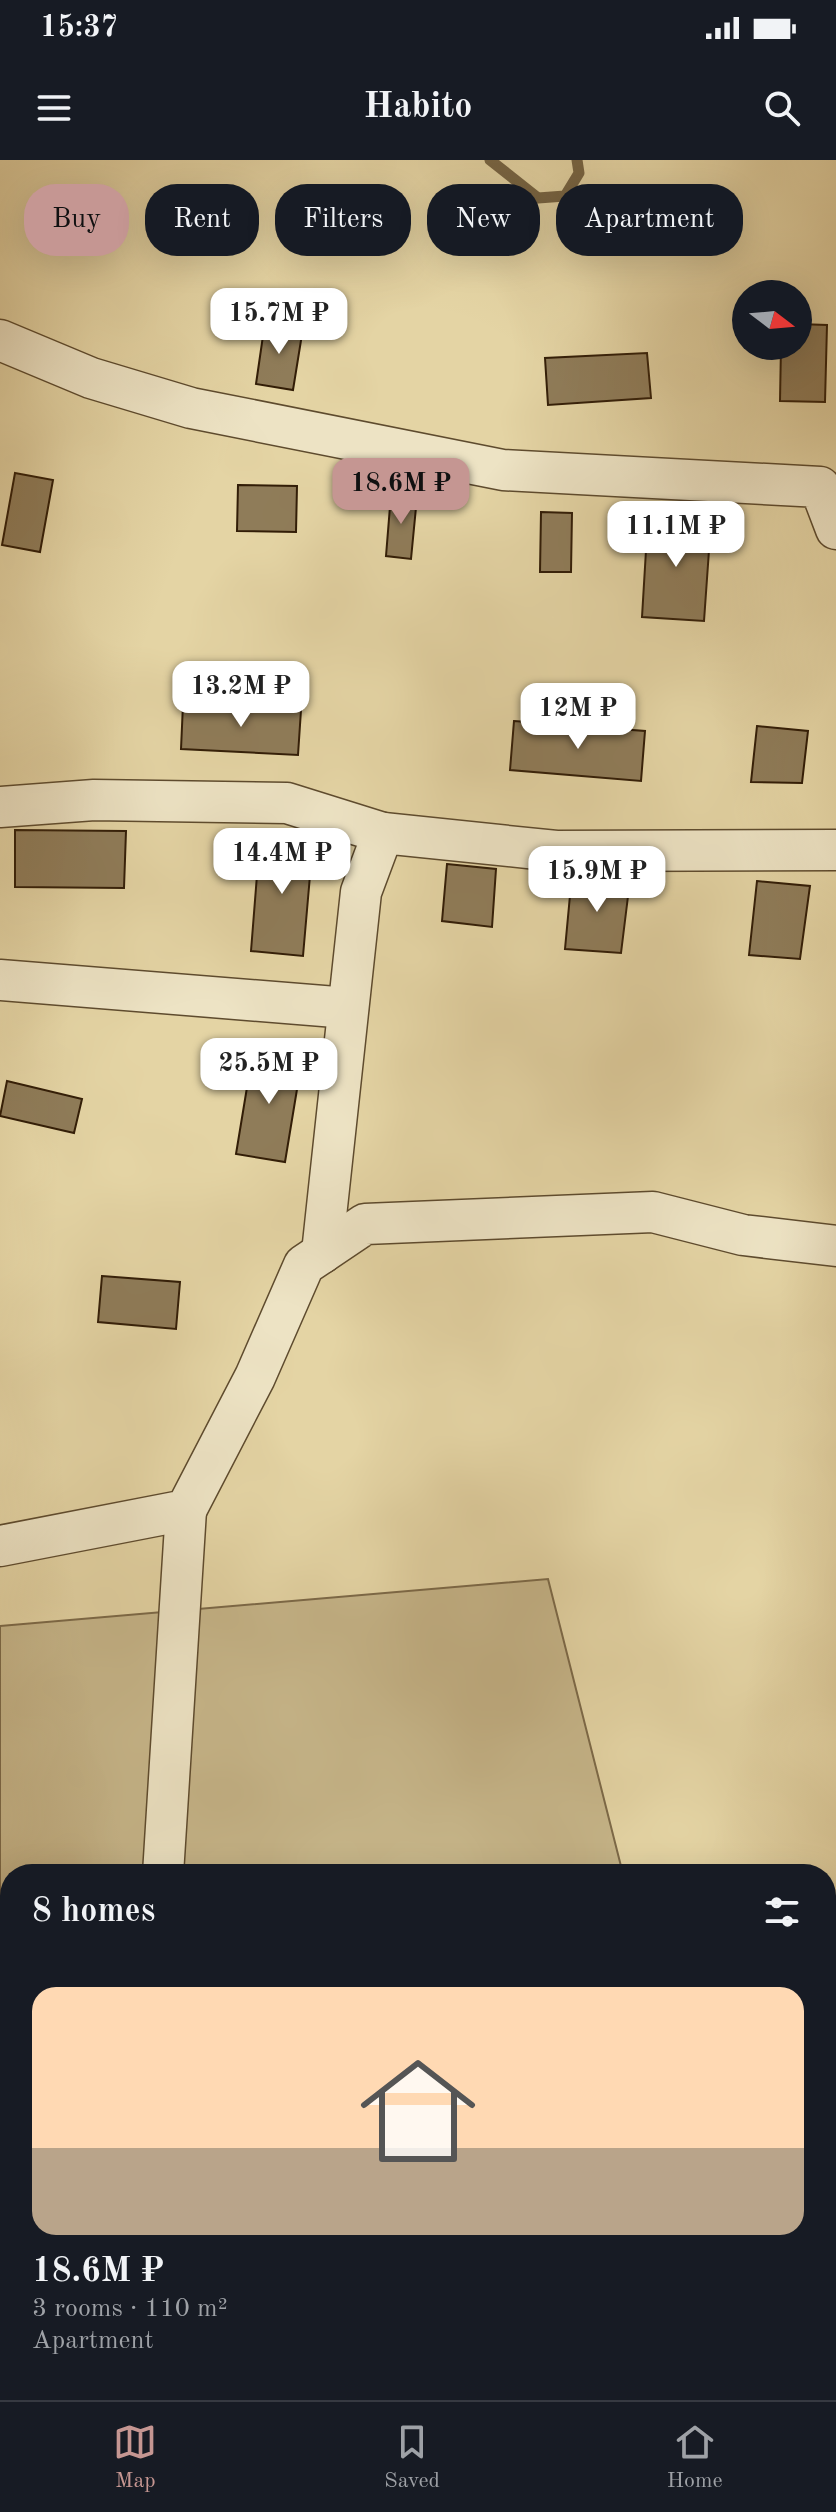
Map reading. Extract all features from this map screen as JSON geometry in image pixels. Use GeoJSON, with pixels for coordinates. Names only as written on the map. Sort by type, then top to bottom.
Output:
{"type":"FeatureCollection","features":[{"type":"Feature","properties":{"kind":"street"},"geometry":{"type":"LineString","coordinates":[[0,340],[91,378],[191,408],[503,470],[828,480],[836,529]]}},
{"type":"Feature","properties":{"kind":"street"},"geometry":{"type":"LineString","coordinates":[[0,807],[94,800],[287,803],[383,833],[556,851],[836,850]]}},
{"type":"Feature","properties":{"kind":"street"},"geometry":{"type":"LineString","coordinates":[[322,1253],[361,892],[383,833]]}},
{"type":"Feature","properties":{"kind":"street"},"geometry":{"type":"LineString","coordinates":[[0,980],[348,1008]]}},
{"type":"Feature","properties":{"kind":"street"},"geometry":{"type":"LineString","coordinates":[[164,1864],[186,1510],[255,1377],[304,1265],[365,1224],[653,1212],[743,1235],[836,1246]]}},
{"type":"Feature","properties":{"kind":"street"},"geometry":{"type":"LineString","coordinates":[[0,1546],[186,1510]]}},
{"type":"Feature","properties":{"kind":"shaded area"},"geometry":{"type":"Polygon","coordinates":[[[548,1579],[620,1864],[0,1864],[0,1626],[548,1579]]]}},
{"type":"Feature","properties":{"kind":"building"},"geometry":{"type":"Polygon","coordinates":[[[265,322],[303,328],[293,390],[256,384],[265,322]]]}},
{"type":"Feature","properties":{"kind":"building"},"geometry":{"type":"Polygon","coordinates":[[[812,324],[827,325],[825,402],[780,401],[781,360],[812,360],[812,324]]]}},
{"type":"Feature","properties":{"kind":"building"},"geometry":{"type":"Polygon","coordinates":[[[647,353],[651,398],[548,405],[545,358],[647,353]]]}},
{"type":"Feature","properties":{"kind":"building"},"geometry":{"type":"Polygon","coordinates":[[[15,473],[53,480],[40,552],[2,545],[15,473]]]}},
{"type":"Feature","properties":{"kind":"building"},"geometry":{"type":"Polygon","coordinates":[[[238,485],[297,486],[296,532],[237,531],[238,485]]]}},
{"type":"Feature","properties":{"kind":"building"},"geometry":{"type":"Polygon","coordinates":[[[391,494],[417,497],[411,559],[386,556],[391,494]]]}},
{"type":"Feature","properties":{"kind":"building"},"geometry":{"type":"Polygon","coordinates":[[[541,512],[572,513],[571,572],[540,572],[541,512]]]}},
{"type":"Feature","properties":{"kind":"building"},"geometry":{"type":"Polygon","coordinates":[[[648,517],[711,522],[704,621],[642,617],[648,517]]]}},
{"type":"Feature","properties":{"kind":"building"},"geometry":{"type":"Polygon","coordinates":[[[183,704],[301,710],[298,755],[181,749],[183,704]]]}},
{"type":"Feature","properties":{"kind":"building"},"geometry":{"type":"Polygon","coordinates":[[[514,721],[645,731],[641,781],[510,770],[514,721]]]}},
{"type":"Feature","properties":{"kind":"building"},"geometry":{"type":"Polygon","coordinates":[[[757,726],[808,731],[802,783],[751,782],[757,726]]]}},
{"type":"Feature","properties":{"kind":"building"},"geometry":{"type":"Polygon","coordinates":[[[15,830],[126,831],[124,888],[15,887],[15,830]]]}},
{"type":"Feature","properties":{"kind":"building"},"geometry":{"type":"Polygon","coordinates":[[[260,837],[313,841],[303,956],[251,951],[260,837]]]}},
{"type":"Feature","properties":{"kind":"building"},"geometry":{"type":"Polygon","coordinates":[[[447,864],[496,869],[492,927],[442,921],[447,864]]]}},
{"type":"Feature","properties":{"kind":"building"},"geometry":{"type":"Polygon","coordinates":[[[572,874],[630,880],[621,953],[565,949],[572,874]]]}},
{"type":"Feature","properties":{"kind":"building"},"geometry":{"type":"Polygon","coordinates":[[[757,881],[810,886],[800,959],[749,955],[757,881]]]}},
{"type":"Feature","properties":{"kind":"building"},"geometry":{"type":"Polygon","coordinates":[[[253,1051],[302,1059],[285,1162],[236,1154],[253,1051]]]}},
{"type":"Feature","properties":{"kind":"building"},"geometry":{"type":"Polygon","coordinates":[[[7,1081],[82,1099],[74,1133],[0,1116],[7,1081]]]}},
{"type":"Feature","properties":{"kind":"building"},"geometry":{"type":"Polygon","coordinates":[[[102,1276],[180,1282],[176,1329],[98,1322],[102,1276]]]}},
{"type":"Feature","properties":{"kind":"waterway"},"geometry":{"type":"LineString","coordinates":[[490,160],[538,198],[565,196],[579,173],[577,160]]}}]}
